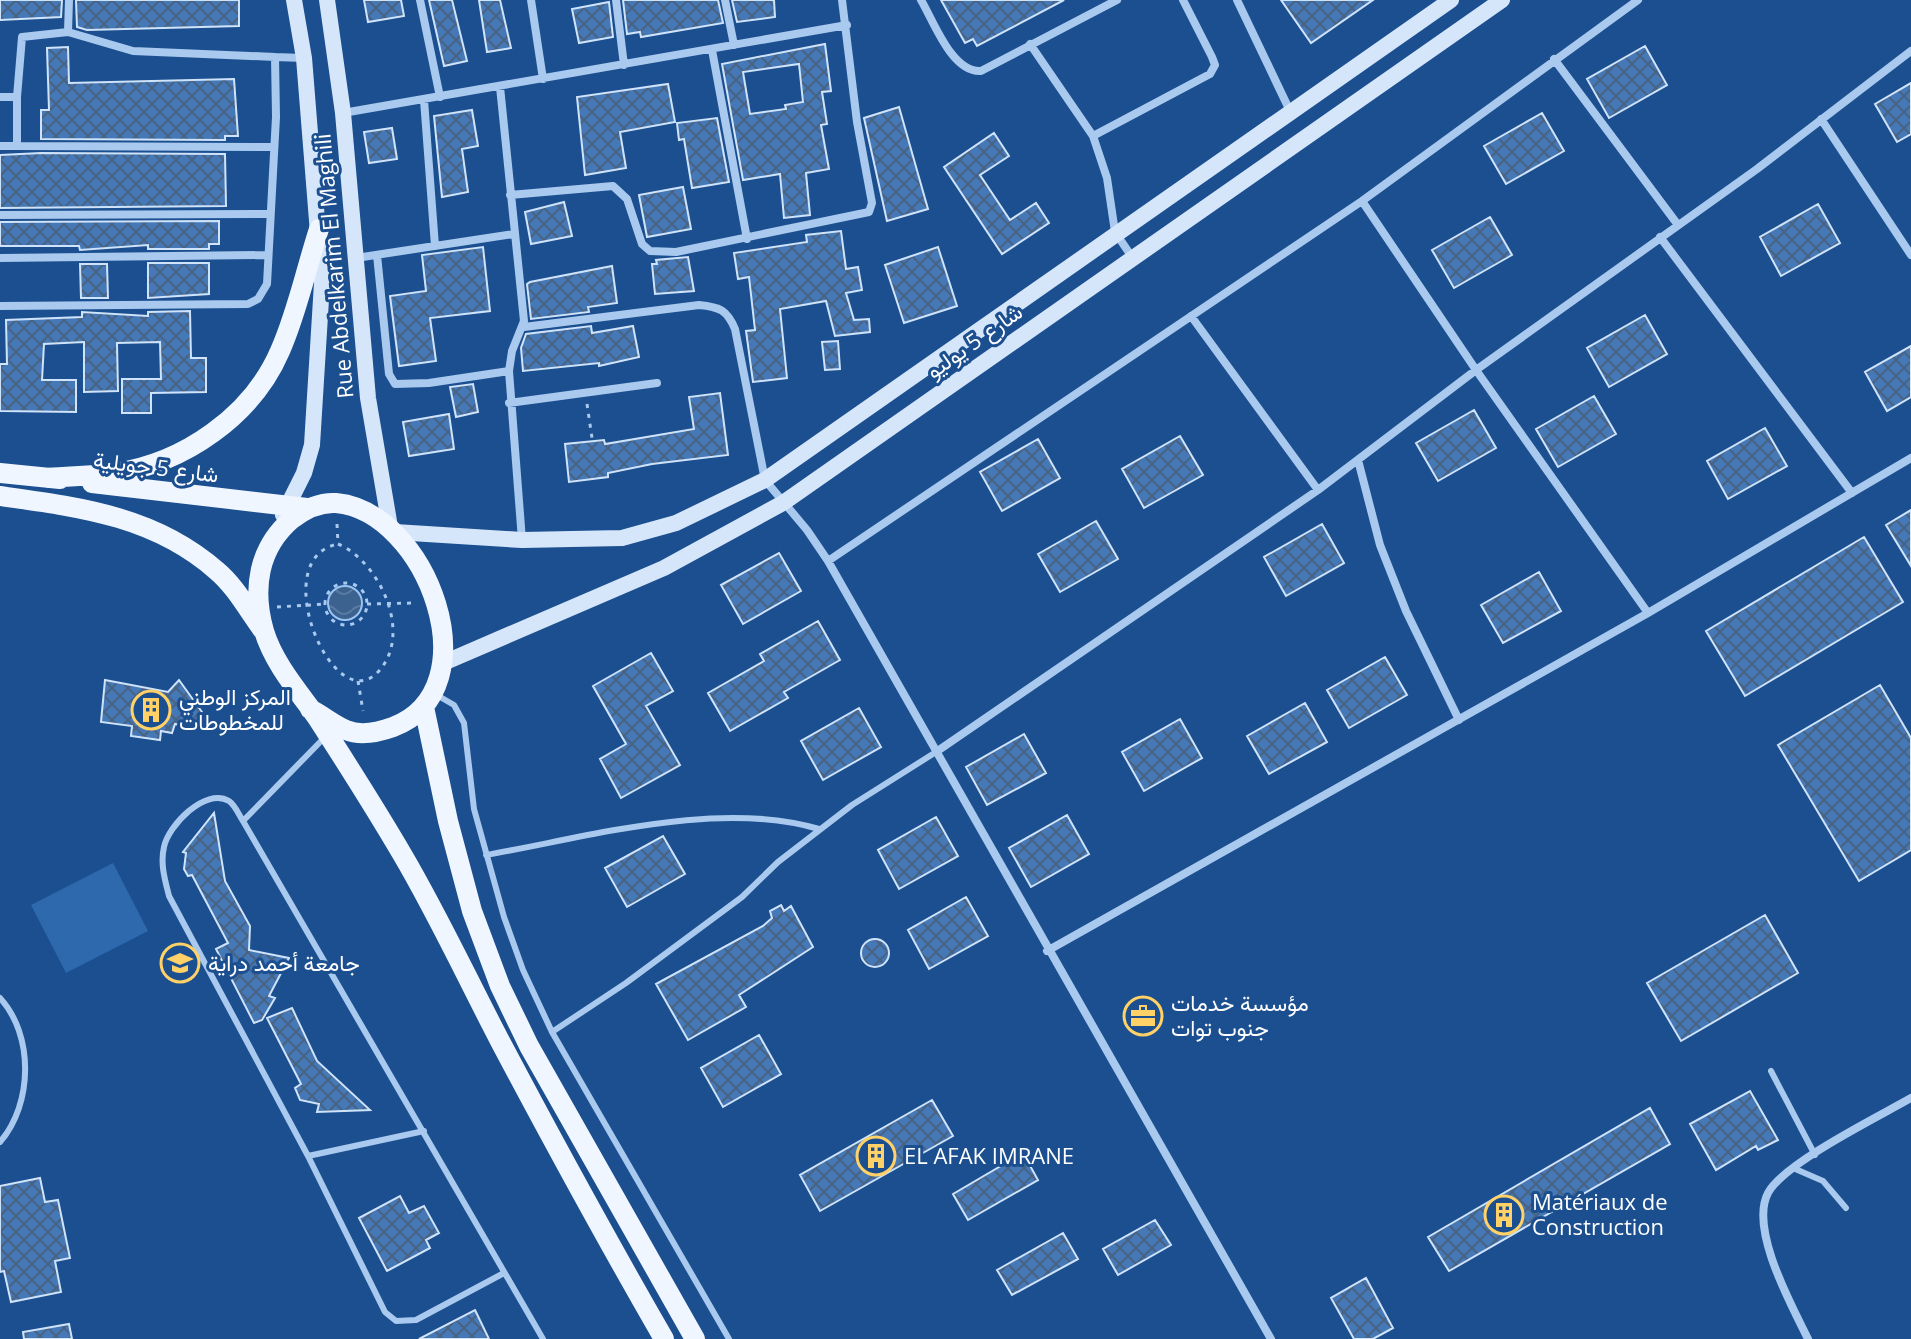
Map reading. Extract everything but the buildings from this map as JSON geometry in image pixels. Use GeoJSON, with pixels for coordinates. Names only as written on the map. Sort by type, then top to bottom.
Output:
{"type":"FeatureCollection","features":[{"type":"Feature","properties":{"kind":"main road","name":"Rue Abdelkarim El Maghili"},"geometry":{"type":"LineString","coordinates":[[294,0],[304,58],[322,283],[312,445],[297,507]]}},
{"type":"Feature","properties":{"kind":"main road","name":"Rue Abdelkarim El Maghili"},"geometry":{"type":"LineString","coordinates":[[327,0],[343,113],[368,398],[393,530]]}},
{"type":"Feature","properties":{"kind":"main road","name":"شارع 5 يوليو"},"geometry":{"type":"LineString","coordinates":[[393,530],[522,540],[622,538],[651,532],[765,480],[1115,232],[1451,0]]}},
{"type":"Feature","properties":{"kind":"main road","name":"شارع 5 يوليو"},"geometry":{"type":"LineString","coordinates":[[441,664],[664,568],[783,503],[1502,0]]}},
{"type":"Feature","properties":{"kind":"main road"},"geometry":{"type":"LineString","coordinates":[[48,478],[117,473],[162,460],[222,427],[242,410],[280,351],[319,229]]}},
{"type":"Feature","properties":{"kind":"main road","name":"شارع 5 جويلية"},"geometry":{"type":"LineString","coordinates":[[0,473],[297,507],[333,503],[365,509],[393,530]]}},
{"type":"Feature","properties":{"kind":"main road"},"geometry":{"type":"LineString","coordinates":[[0,496],[123,517],[171,537],[219,572],[264,632],[282,668],[327,734],[409,867],[658,1337]]}},
{"type":"Feature","properties":{"kind":"main road"},"geometry":{"type":"LineString","coordinates":[[264,632],[257,582],[266,549],[297,507]]}},
{"type":"Feature","properties":{"kind":"main road"},"geometry":{"type":"LineString","coordinates":[[393,530],[428,577],[443,631],[441,664],[429,700],[448,821],[472,911],[500,986],[529,1046],[695,1339]]}},
{"type":"Feature","properties":{"kind":"main road"},"geometry":{"type":"LineString","coordinates":[[310,709],[348,731],[377,733],[401,723],[429,700]]}},
{"type":"Feature","properties":{"kind":"street"},"geometry":{"type":"LineString","coordinates":[[68,32],[69,0]]}},
{"type":"Feature","properties":{"kind":"street"},"geometry":{"type":"LineString","coordinates":[[420,0],[440,97]]}},
{"type":"Feature","properties":{"kind":"street"},"geometry":{"type":"LineString","coordinates":[[531,0],[543,79]]}},
{"type":"Feature","properties":{"kind":"street"},"geometry":{"type":"LineString","coordinates":[[616,0],[624,65]]}},
{"type":"Feature","properties":{"kind":"street"},"geometry":{"type":"LineString","coordinates":[[725,0],[734,45]]}},
{"type":"Feature","properties":{"kind":"street"},"geometry":{"type":"LineString","coordinates":[[510,195],[613,186],[627,199],[642,244],[650,251],[676,252],[865,214],[871,209],[842,0]]}},
{"type":"Feature","properties":{"kind":"street"},"geometry":{"type":"LineString","coordinates":[[921,0],[959,65],[981,71],[1117,0]]}},
{"type":"Feature","properties":{"kind":"street"},"geometry":{"type":"LineString","coordinates":[[1093,136],[1210,74],[1215,65],[1183,0]]}},
{"type":"Feature","properties":{"kind":"street"},"geometry":{"type":"LineString","coordinates":[[1237,0],[1290,111]]}},
{"type":"Feature","properties":{"kind":"street"},"geometry":{"type":"LineString","coordinates":[[828,561],[1362,201],[1638,0]]}},
{"type":"Feature","properties":{"kind":"street"},"geometry":{"type":"LineString","coordinates":[[343,113],[847,25]]}},
{"type":"Feature","properties":{"kind":"street"},"geometry":{"type":"LineString","coordinates":[[17,146],[22,37],[68,32],[133,51],[304,58]]}},
{"type":"Feature","properties":{"kind":"street"},"geometry":{"type":"LineString","coordinates":[[1030,44],[1093,136],[1107,178],[1115,232],[1132,257]]}},
{"type":"Feature","properties":{"kind":"street"},"geometry":{"type":"LineString","coordinates":[[712,50],[747,239]]}},
{"type":"Feature","properties":{"kind":"street"},"geometry":{"type":"LineString","coordinates":[[936,752],[1318,490],[1476,370],[1678,225],[1911,51]]}},
{"type":"Feature","properties":{"kind":"street"},"geometry":{"type":"LineString","coordinates":[[0,306],[248,304],[258,299],[267,284],[275,57]]}},
{"type":"Feature","properties":{"kind":"street"},"geometry":{"type":"LineString","coordinates":[[1554,59],[1678,225]]}},
{"type":"Feature","properties":{"kind":"street"},"geometry":{"type":"LineString","coordinates":[[500,87],[524,327],[512,351],[509,371],[509,403],[522,540]]}},
{"type":"Feature","properties":{"kind":"street"},"geometry":{"type":"LineString","coordinates":[[0,97],[17,97]]}},
{"type":"Feature","properties":{"kind":"street"},"geometry":{"type":"LineString","coordinates":[[424,100],[435,246]]}},
{"type":"Feature","properties":{"kind":"street"},"geometry":{"type":"LineString","coordinates":[[1821,119],[1911,255]]}},
{"type":"Feature","properties":{"kind":"street"},"geometry":{"type":"LineString","coordinates":[[0,146],[274,147]]}},
{"type":"Feature","properties":{"kind":"street"},"geometry":{"type":"LineString","coordinates":[[1362,201],[1476,370],[1648,613]]}},
{"type":"Feature","properties":{"kind":"street"},"geometry":{"type":"LineString","coordinates":[[0,215],[270,214]]}},
{"type":"Feature","properties":{"kind":"street"},"geometry":{"type":"LineString","coordinates":[[356,258],[513,234]]}},
{"type":"Feature","properties":{"kind":"street"},"geometry":{"type":"LineString","coordinates":[[1660,237],[1852,493]]}},
{"type":"Feature","properties":{"kind":"street"},"geometry":{"type":"LineString","coordinates":[[0,258],[267,255]]}},
{"type":"Feature","properties":{"kind":"street"},"geometry":{"type":"LineString","coordinates":[[377,255],[389,374],[395,384],[429,383],[509,371]]}},
{"type":"Feature","properties":{"kind":"street"},"geometry":{"type":"LineString","coordinates":[[524,327],[699,305],[721,307],[735,329],[765,480],[828,561],[1047,951],[1271,1339]]}},
{"type":"Feature","properties":{"kind":"street"},"geometry":{"type":"LineString","coordinates":[[1191,316],[1318,490]]}},
{"type":"Feature","properties":{"kind":"street"},"geometry":{"type":"LineString","coordinates":[[509,403],[657,383]]}},
{"type":"Feature","properties":{"kind":"street"},"geometry":{"type":"LineString","coordinates":[[1047,951],[1648,613],[1911,458]]}},
{"type":"Feature","properties":{"kind":"street"},"geometry":{"type":"LineString","coordinates":[[1358,460],[1380,545],[1406,611],[1459,720]]}},
{"type":"Feature","properties":{"kind":"street"},"geometry":{"type":"LineString","coordinates":[[1808,1339],[1777,1273],[1763,1219],[1768,1194],[1793,1168],[1911,1098]]}},
{"type":"Feature","properties":{"kind":"lane"},"geometry":{"type":"LineString","coordinates":[[429,700],[454,705],[464,723],[474,809],[486,855],[523,970],[552,1032],[729,1339]]}},
{"type":"Feature","properties":{"kind":"lane"},"geometry":{"type":"LineString","coordinates":[[243,821],[327,734]]}},
{"type":"Feature","properties":{"kind":"lane"},"geometry":{"type":"LineString","coordinates":[[552,1032],[626,983],[742,897],[819,829],[936,752]]}},
{"type":"Feature","properties":{"kind":"lane"},"geometry":{"type":"LineString","coordinates":[[504,1273],[416,1320],[396,1321],[385,1312],[308,1156],[169,896],[162,871],[166,837],[177,821],[197,806],[221,798],[231,802],[543,1339]]}},
{"type":"Feature","properties":{"kind":"lane"},"geometry":{"type":"LineString","coordinates":[[486,855],[679,820],[786,819],[819,829]]}},
{"type":"Feature","properties":{"kind":"lane"},"geometry":{"type":"LineString","coordinates":[[0,998],[10,1009],[25,1052],[23,1098],[0,1142]]}},
{"type":"Feature","properties":{"kind":"lane"},"geometry":{"type":"LineString","coordinates":[[1771,1071],[1815,1155]]}},
{"type":"Feature","properties":{"kind":"lane"},"geometry":{"type":"LineString","coordinates":[[308,1156],[424,1131]]}},
{"type":"Feature","properties":{"kind":"lane"},"geometry":{"type":"LineString","coordinates":[[1793,1168],[1823,1181],[1846,1208]]}},
{"type":"Feature","properties":{"kind":"path"},"geometry":{"type":"LineString","coordinates":[[585,393],[592,438]]}},
{"type":"Feature","properties":{"kind":"path"},"geometry":{"type":"LineString","coordinates":[[337,512],[338,544]]}},
{"type":"Feature","properties":{"kind":"path"},"geometry":{"type":"LineString","coordinates":[[338,544],[357,553],[383,592],[392,618],[387,654],[377,673],[358,681],[345,677],[324,654],[312,632],[307,606],[308,582],[316,558],[329,545],[338,544]]}},
{"type":"Feature","properties":{"kind":"path"},"geometry":{"type":"LineString","coordinates":[[348,583],[361,589],[367,604],[360,620],[347,625],[334,622],[325,604],[335,587],[348,583]]}},
{"type":"Feature","properties":{"kind":"path"},"geometry":{"type":"LineString","coordinates":[[367,604],[419,602]]}},
{"type":"Feature","properties":{"kind":"path"},"geometry":{"type":"LineString","coordinates":[[276,608],[325,604]]}},
{"type":"Feature","properties":{"kind":"path"},"geometry":{"type":"LineString","coordinates":[[358,681],[363,711]]}},
{"type":"Feature","properties":{"kind":"shaded area"},"geometry":{"type":"Polygon","coordinates":[[[113,863],[148,931],[66,973],[31,905],[113,863]]]}},
{"type":"Feature","properties":{"kind":"water"},"geometry":{"type":"Polygon","coordinates":[[[345,586],[357,591],[362,603],[357,615],[345,620],[333,615],[328,603],[333,591],[345,586]]]}},
{"type":"Feature","properties":{"kind":"place","name":"المركز الوطني للمخطوطات"},"geometry":{"type":"Point","coordinates":[151,710]}},
{"type":"Feature","properties":{"kind":"place","name":"جامعة أحمد دراية"},"geometry":{"type":"Point","coordinates":[180,963]}},
{"type":"Feature","properties":{"kind":"place","name":"مؤسسة خدمات جنوب توات"},"geometry":{"type":"Point","coordinates":[1143,1016]}},
{"type":"Feature","properties":{"kind":"place","name":"EL AFAK IMRANE"},"geometry":{"type":"Point","coordinates":[876,1156]}},
{"type":"Feature","properties":{"kind":"place","name":"Matériaux de Construction"},"geometry":{"type":"Point","coordinates":[1504,1215]}}]}
